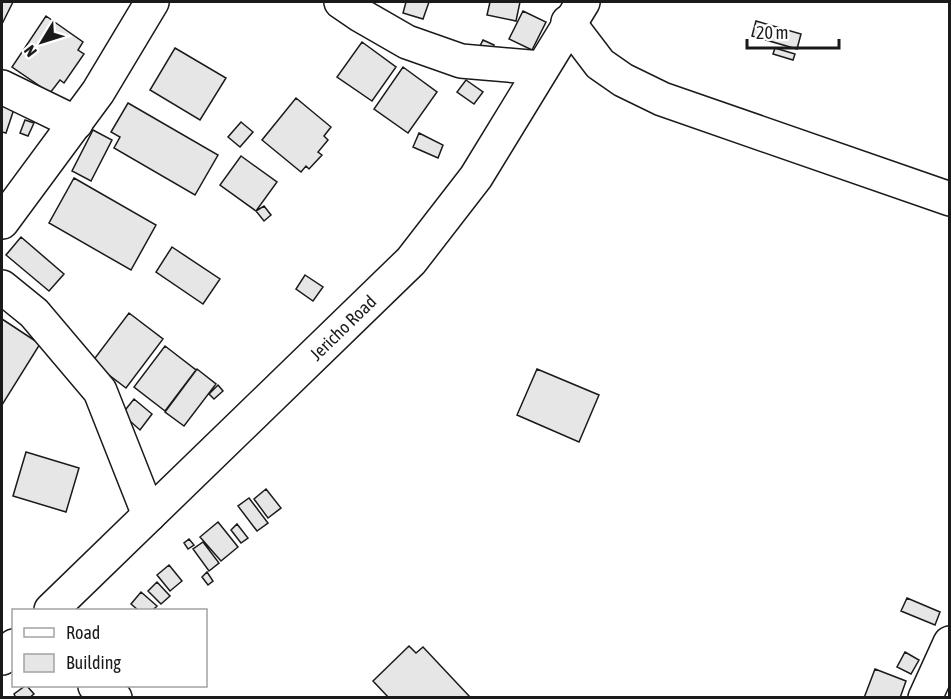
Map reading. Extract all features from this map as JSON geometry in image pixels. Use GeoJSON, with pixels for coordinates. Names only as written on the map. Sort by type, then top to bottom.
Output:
{"type":"FeatureCollection","features":[{"type":"Feature","properties":{"kind":"street"},"geometry":{"type":"LineString","coordinates":[[2,222],[98,92],[152,2]]}},
{"type":"Feature","properties":{"kind":"street"},"geometry":{"type":"LineString","coordinates":[[341,2],[407,42],[461,61],[541,68]]}},
{"type":"Feature","properties":{"kind":"street"},"geometry":{"type":"LineString","coordinates":[[575,12],[600,64],[623,80],[662,99],[950,199]]}},
{"type":"Feature","properties":{"kind":"street","name":"Jericho Road"},"geometry":{"type":"LineString","coordinates":[[52,609],[411,261],[476,177],[575,12]]}},
{"type":"Feature","properties":{"kind":"street"},"geometry":{"type":"LineString","coordinates":[[2,87],[76,123]]}},
{"type":"Feature","properties":{"kind":"street"},"geometry":{"type":"LineString","coordinates":[[2,287],[34,313],[100,391],[150,515]]}},
{"type":"Feature","properties":{"kind":"street"},"geometry":{"type":"LineString","coordinates":[[925,698],[950,643]]}},
{"type":"Feature","properties":{"kind":"street"},"geometry":{"type":"LineString","coordinates":[[97,687],[115,698]]}},
{"type":"Feature","properties":{"kind":"building"},"geometry":{"type":"Polygon","coordinates":[[[2,2],[13,2],[2,24],[2,2]]]}},
{"type":"Feature","properties":{"kind":"building"},"geometry":{"type":"Polygon","coordinates":[[[406,2],[429,2],[423,19],[403,13],[406,2]]]}},
{"type":"Feature","properties":{"kind":"building"},"geometry":{"type":"Polygon","coordinates":[[[490,2],[520,2],[516,21],[487,15],[490,2]]]}},
{"type":"Feature","properties":{"kind":"building"},"geometry":{"type":"Polygon","coordinates":[[[523,11],[546,22],[532,50],[509,39],[523,11]]]}},
{"type":"Feature","properties":{"kind":"building"},"geometry":{"type":"Polygon","coordinates":[[[46,16],[83,42],[78,50],[84,54],[64,83],[60,80],[50,93],[12,67],[46,16]]]}},
{"type":"Feature","properties":{"kind":"building"},"geometry":{"type":"Polygon","coordinates":[[[756,21],[801,34],[797,49],[752,36],[756,21]]]}},
{"type":"Feature","properties":{"kind":"building"},"geometry":{"type":"Polygon","coordinates":[[[483,40],[494,45],[490,56],[478,50],[483,40]]]}},
{"type":"Feature","properties":{"kind":"building"},"geometry":{"type":"Polygon","coordinates":[[[362,42],[396,67],[372,101],[337,77],[362,42]]]}},
{"type":"Feature","properties":{"kind":"building"},"geometry":{"type":"Polygon","coordinates":[[[175,48],[226,78],[200,120],[150,90],[175,48]]]}},
{"type":"Feature","properties":{"kind":"building"},"geometry":{"type":"Polygon","coordinates":[[[775,48],[795,54],[793,60],[773,54],[775,48]]]}},
{"type":"Feature","properties":{"kind":"building"},"geometry":{"type":"Polygon","coordinates":[[[403,67],[437,92],[408,133],[374,109],[403,67]]]}},
{"type":"Feature","properties":{"kind":"building"},"geometry":{"type":"Polygon","coordinates":[[[466,80],[483,92],[474,104],[457,92],[466,80]]]}},
{"type":"Feature","properties":{"kind":"building"},"geometry":{"type":"Polygon","coordinates":[[[296,98],[331,127],[324,136],[328,140],[318,152],[322,155],[309,169],[306,166],[301,172],[262,140],[296,98]]]}},
{"type":"Feature","properties":{"kind":"building"},"geometry":{"type":"Polygon","coordinates":[[[128,103],[218,155],[195,195],[114,148],[120,137],[111,132],[128,103]]]}},
{"type":"Feature","properties":{"kind":"building"},"geometry":{"type":"Polygon","coordinates":[[[2,105],[14,109],[6,133],[2,132],[2,105]]]}},
{"type":"Feature","properties":{"kind":"building"},"geometry":{"type":"Polygon","coordinates":[[[25,120],[34,123],[28,136],[20,133],[25,120]]]}},
{"type":"Feature","properties":{"kind":"building"},"geometry":{"type":"Polygon","coordinates":[[[241,122],[253,132],[240,147],[228,137],[241,122]]]}},
{"type":"Feature","properties":{"kind":"building"},"geometry":{"type":"Polygon","coordinates":[[[93,130],[112,140],[91,181],[72,171],[93,130]]]}},
{"type":"Feature","properties":{"kind":"building"},"geometry":{"type":"Polygon","coordinates":[[[419,133],[443,145],[438,158],[413,147],[419,133]]]}},
{"type":"Feature","properties":{"kind":"building"},"geometry":{"type":"Polygon","coordinates":[[[241,156],[277,182],[256,211],[220,185],[241,156]]]}},
{"type":"Feature","properties":{"kind":"building"},"geometry":{"type":"Polygon","coordinates":[[[74,178],[156,225],[131,270],[49,223],[74,178]]]}},
{"type":"Feature","properties":{"kind":"building"},"geometry":{"type":"Polygon","coordinates":[[[264,206],[271,215],[264,221],[256,211],[264,206]]]}},
{"type":"Feature","properties":{"kind":"building"},"geometry":{"type":"Polygon","coordinates":[[[21,237],[64,274],[49,291],[6,255],[21,237]]]}},
{"type":"Feature","properties":{"kind":"building"},"geometry":{"type":"Polygon","coordinates":[[[172,247],[220,279],[203,304],[156,272],[172,247]]]}},
{"type":"Feature","properties":{"kind":"building"},"geometry":{"type":"Polygon","coordinates":[[[305,275],[323,287],[313,301],[296,289],[305,275]]]}},
{"type":"Feature","properties":{"kind":"building"},"geometry":{"type":"Polygon","coordinates":[[[129,313],[163,339],[126,388],[92,362],[129,313]]]}},
{"type":"Feature","properties":{"kind":"building"},"geometry":{"type":"Polygon","coordinates":[[[2,319],[40,344],[2,405],[2,319]]]}},
{"type":"Feature","properties":{"kind":"building"},"geometry":{"type":"Polygon","coordinates":[[[165,346],[196,370],[165,411],[134,387],[165,346]]]}},
{"type":"Feature","properties":{"kind":"building"},"geometry":{"type":"Polygon","coordinates":[[[197,369],[216,384],[184,426],[165,412],[197,369]]]}},
{"type":"Feature","properties":{"kind":"building"},"geometry":{"type":"Polygon","coordinates":[[[537,369],[599,395],[579,442],[517,415],[537,369]]]}},
{"type":"Feature","properties":{"kind":"building"},"geometry":{"type":"Polygon","coordinates":[[[218,385],[223,391],[214,399],[209,394],[218,385]]]}},
{"type":"Feature","properties":{"kind":"building"},"geometry":{"type":"Polygon","coordinates":[[[134,399],[152,414],[140,430],[122,414],[134,399]]]}},
{"type":"Feature","properties":{"kind":"building"},"geometry":{"type":"Polygon","coordinates":[[[26,452],[79,468],[66,512],[13,496],[26,452]]]}},
{"type":"Feature","properties":{"kind":"building"},"geometry":{"type":"Polygon","coordinates":[[[266,489],[281,508],[268,518],[254,499],[266,489]]]}},
{"type":"Feature","properties":{"kind":"building"},"geometry":{"type":"Polygon","coordinates":[[[249,498],[268,523],[257,531],[238,506],[249,498]]]}},
{"type":"Feature","properties":{"kind":"building"},"geometry":{"type":"Polygon","coordinates":[[[218,522],[238,547],[221,561],[200,537],[218,522]]]}},
{"type":"Feature","properties":{"kind":"building"},"geometry":{"type":"Polygon","coordinates":[[[237,524],[248,538],[241,543],[231,530],[237,524]]]}},
{"type":"Feature","properties":{"kind":"building"},"geometry":{"type":"Polygon","coordinates":[[[189,539],[194,545],[188,549],[184,543],[189,539]]]}},
{"type":"Feature","properties":{"kind":"building"},"geometry":{"type":"Polygon","coordinates":[[[203,542],[219,563],[209,571],[193,549],[203,542]]]}},
{"type":"Feature","properties":{"kind":"building"},"geometry":{"type":"Polygon","coordinates":[[[169,565],[182,581],[170,591],[157,575],[169,565]]]}},
{"type":"Feature","properties":{"kind":"building"},"geometry":{"type":"Polygon","coordinates":[[[207,572],[213,581],[208,585],[202,577],[207,572]]]}},
{"type":"Feature","properties":{"kind":"building"},"geometry":{"type":"Polygon","coordinates":[[[157,582],[170,596],[161,604],[148,591],[157,582]]]}},
{"type":"Feature","properties":{"kind":"building"},"geometry":{"type":"Polygon","coordinates":[[[141,592],[157,606],[154,609],[137,609],[131,604],[141,592]]]}},
{"type":"Feature","properties":{"kind":"building"},"geometry":{"type":"Polygon","coordinates":[[[907,598],[940,612],[935,625],[901,611],[907,598]]]}},
{"type":"Feature","properties":{"kind":"building"},"geometry":{"type":"Polygon","coordinates":[[[409,646],[416,653],[423,647],[470,697],[389,698],[373,681],[409,646]]]}},
{"type":"Feature","properties":{"kind":"building"},"geometry":{"type":"Polygon","coordinates":[[[905,652],[919,660],[911,674],[897,667],[905,652]]]}},
{"type":"Feature","properties":{"kind":"building"},"geometry":{"type":"Polygon","coordinates":[[[875,669],[906,681],[900,698],[864,698],[875,669]]]}},
{"type":"Feature","properties":{"kind":"building"},"geometry":{"type":"Polygon","coordinates":[[[24,687],[28,687],[34,694],[29,698],[16,698],[14,694],[24,687]]]}}]}
